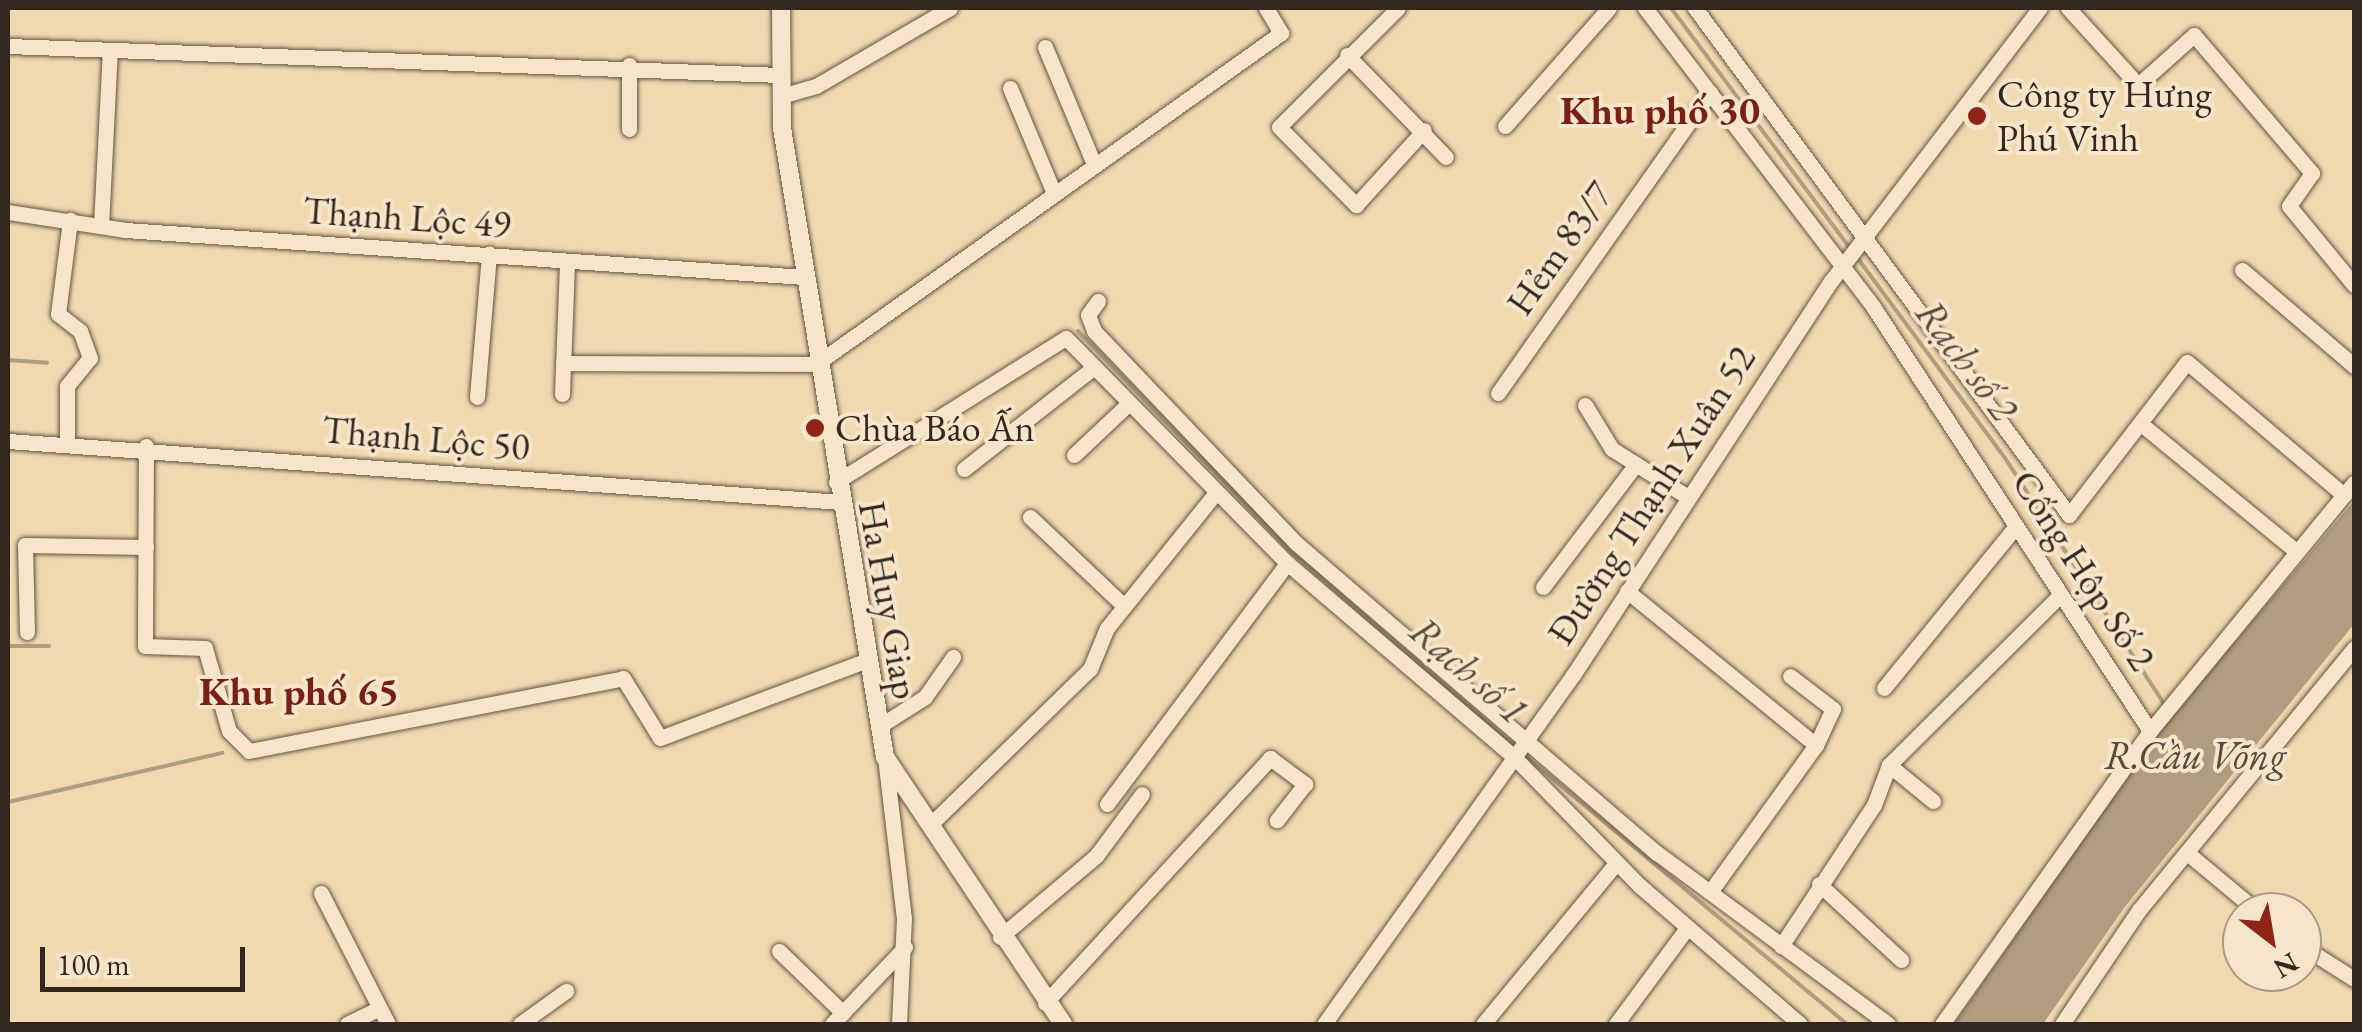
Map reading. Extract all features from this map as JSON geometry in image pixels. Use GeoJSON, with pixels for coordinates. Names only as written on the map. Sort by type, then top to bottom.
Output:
{"type":"FeatureCollection","features":[{"type":"Feature","properties":{"kind":"street","name":"Ha Huy Giap"},"geometry":{"type":"LineString","coordinates":[[781,8],[781,96],[816,364],[862,662],[885,758],[905,947],[899,1024]]}},
{"type":"Feature","properties":{"kind":"street"},"geometry":{"type":"LineString","coordinates":[[781,96],[816,86],[950,8]]}},
{"type":"Feature","properties":{"kind":"street"},"geometry":{"type":"LineString","coordinates":[[563,363],[816,364],[1093,162],[1281,33],[1266,8]]}},
{"type":"Feature","properties":{"kind":"street"},"geometry":{"type":"LineString","coordinates":[[1398,8],[1278,127],[1356,205],[1424,130]]}},
{"type":"Feature","properties":{"kind":"street"},"geometry":{"type":"LineString","coordinates":[[1505,126],[1609,8]]}},
{"type":"Feature","properties":{"kind":"street","name":"Cống Hộp Số 2"},"geometry":{"type":"LineString","coordinates":[[1645,8],[1841,268],[2150,731]]}},
{"type":"Feature","properties":{"kind":"street"},"geometry":{"type":"LineString","coordinates":[[1695,8],[2068,515],[2187,362],[2349,489],[2150,731],[1942,1024]]}},
{"type":"Feature","properties":{"kind":"street","name":"Đường Thạnh Xuân 52"},"geometry":{"type":"LineString","coordinates":[[1324,1024],[1627,591],[1841,268],[2040,8]]}},
{"type":"Feature","properties":{"kind":"street"},"geometry":{"type":"LineString","coordinates":[[2068,8],[2138,85],[2194,35],[2312,174],[2289,206],[2354,286]]}},
{"type":"Feature","properties":{"kind":"street"},"geometry":{"type":"LineString","coordinates":[[8,46],[628,65],[781,75]]}},
{"type":"Feature","properties":{"kind":"street"},"geometry":{"type":"LineString","coordinates":[[1045,48],[1093,162]]}},
{"type":"Feature","properties":{"kind":"street"},"geometry":{"type":"LineString","coordinates":[[101,226],[110,51]]}},
{"type":"Feature","properties":{"kind":"street"},"geometry":{"type":"LineString","coordinates":[[1347,56],[1424,130],[1446,157]]}},
{"type":"Feature","properties":{"kind":"street"},"geometry":{"type":"LineString","coordinates":[[628,65],[629,130]]}},
{"type":"Feature","properties":{"kind":"street"},"geometry":{"type":"LineString","coordinates":[[1010,88],[1053,191]]}},
{"type":"Feature","properties":{"kind":"street","name":"Hẻm 83/7"},"geometry":{"type":"LineString","coordinates":[[1498,393],[1710,92]]}},
{"type":"Feature","properties":{"kind":"street","name":"Thạnh Lộc 49"},"geometry":{"type":"LineString","coordinates":[[8,212],[101,226],[804,277]]}},
{"type":"Feature","properties":{"kind":"street"},"geometry":{"type":"LineString","coordinates":[[67,438],[66,386],[90,358],[80,330],[58,314],[70,220]]}},
{"type":"Feature","properties":{"kind":"street"},"geometry":{"type":"LineString","coordinates":[[477,398],[489,254]]}},
{"type":"Feature","properties":{"kind":"street"},"geometry":{"type":"LineString","coordinates":[[562,394],[567,262]]}},
{"type":"Feature","properties":{"kind":"street"},"geometry":{"type":"LineString","coordinates":[[2242,270],[2354,366]]}},
{"type":"Feature","properties":{"kind":"street"},"geometry":{"type":"LineString","coordinates":[[1098,301],[1089,322],[1130,373],[1296,543],[1524,741],[1710,892],[1888,1024]]}},
{"type":"Feature","properties":{"kind":"street"},"geometry":{"type":"LineString","coordinates":[[836,482],[939,424],[1059,338],[1287,563],[1514,756],[1616,863],[1800,1024]]}},
{"type":"Feature","properties":{"kind":"street"},"geometry":{"type":"LineString","coordinates":[[964,469],[1093,368]]}},
{"type":"Feature","properties":{"kind":"street"},"geometry":{"type":"LineString","coordinates":[[1585,405],[1612,449],[1688,497]]}},
{"type":"Feature","properties":{"kind":"street"},"geometry":{"type":"LineString","coordinates":[[1074,455],[1126,406]]}},
{"type":"Feature","properties":{"kind":"street"},"geometry":{"type":"LineString","coordinates":[[2140,423],[2298,552]]}},
{"type":"Feature","properties":{"kind":"street","name":"Thạnh Lộc 50"},"geometry":{"type":"LineString","coordinates":[[8,441],[67,438],[840,502]]}},
{"type":"Feature","properties":{"kind":"street"},"geometry":{"type":"LineString","coordinates":[[146,446],[145,646],[205,648],[230,731],[249,751],[622,678],[660,738],[862,662]]}},
{"type":"Feature","properties":{"kind":"street"},"geometry":{"type":"LineString","coordinates":[[1542,587],[1636,464]]}},
{"type":"Feature","properties":{"kind":"street"},"geometry":{"type":"LineString","coordinates":[[934,821],[1090,669],[1124,606],[1214,495]]}},
{"type":"Feature","properties":{"kind":"street"},"geometry":{"type":"LineString","coordinates":[[1030,517],[1124,606]]}},
{"type":"Feature","properties":{"kind":"street"},"geometry":{"type":"LineString","coordinates":[[1884,688],[2016,526]]}},
{"type":"Feature","properties":{"kind":"street"},"geometry":{"type":"LineString","coordinates":[[27,632],[25,545],[146,547]]}},
{"type":"Feature","properties":{"kind":"street"},"geometry":{"type":"LineString","coordinates":[[1107,804],[1287,563]]}},
{"type":"Feature","properties":{"kind":"street"},"geometry":{"type":"LineString","coordinates":[[1627,591],[1816,745]]}},
{"type":"Feature","properties":{"kind":"street"},"geometry":{"type":"LineString","coordinates":[[1780,946],[1874,805],[1890,765],[2059,596]]}},
{"type":"Feature","properties":{"kind":"street"},"geometry":{"type":"LineString","coordinates":[[2062,1024],[2138,910],[2191,856],[2354,648]]}},
{"type":"Feature","properties":{"kind":"street"},"geometry":{"type":"LineString","coordinates":[[878,727],[925,696],[953,658]]}},
{"type":"Feature","properties":{"kind":"street"},"geometry":{"type":"LineString","coordinates":[[1710,892],[1816,745],[1834,709],[1790,676]]}},
{"type":"Feature","properties":{"kind":"street"},"geometry":{"type":"LineString","coordinates":[[885,758],[934,821],[1000,937],[1044,1003],[1064,1024]]}},
{"type":"Feature","properties":{"kind":"street"},"geometry":{"type":"LineString","coordinates":[[1044,1003],[1270,758],[1304,784],[1277,820]]}},
{"type":"Feature","properties":{"kind":"street"},"geometry":{"type":"LineString","coordinates":[[1890,765],[1932,801]]}},
{"type":"Feature","properties":{"kind":"street"},"geometry":{"type":"LineString","coordinates":[[1000,937],[1096,856],[1142,794]]}},
{"type":"Feature","properties":{"kind":"street"},"geometry":{"type":"LineString","coordinates":[[2191,856],[2234,892]]}},
{"type":"Feature","properties":{"kind":"street"},"geometry":{"type":"LineString","coordinates":[[1482,1024],[1616,863]]}},
{"type":"Feature","properties":{"kind":"street"},"geometry":{"type":"LineString","coordinates":[[1819,884],[1901,960]]}},
{"type":"Feature","properties":{"kind":"street"},"geometry":{"type":"LineString","coordinates":[[322,893],[374,1011],[388,1024]]}},
{"type":"Feature","properties":{"kind":"street"},"geometry":{"type":"LineString","coordinates":[[1616,1024],[1687,928]]}},
{"type":"Feature","properties":{"kind":"street"},"geometry":{"type":"LineString","coordinates":[[779,951],[838,1019],[905,947]]}},
{"type":"Feature","properties":{"kind":"street"},"geometry":{"type":"LineString","coordinates":[[2322,958],[2354,978]]}},
{"type":"Feature","properties":{"kind":"street"},"geometry":{"type":"LineString","coordinates":[[520,1024],[566,992]]}},
{"type":"Feature","properties":{"kind":"street"},"geometry":{"type":"LineString","coordinates":[[347,1024],[374,1011]]}},
{"type":"Feature","properties":{"kind":"water","name":"R.Cầu Võng"},"geometry":{"type":"Polygon","coordinates":[[[2354,501],[2354,624],[2124,908],[2043,1024],[1954,1024],[2157,734],[2354,501]]]}},
{"type":"Feature","properties":{"kind":"waterway","name":"Rạch số 2"},"geometry":{"type":"LineString","coordinates":[[1671,8],[1850,248]]}},
{"type":"Feature","properties":{"kind":"waterway","name":"Rạch số 2"},"geometry":{"type":"LineString","coordinates":[[1856,256],[2005,458],[2165,705]]}},
{"type":"Feature","properties":{"kind":"waterway","name":"Rạch số 1"},"geometry":{"type":"LineString","coordinates":[[1078,331],[1293,553],[1517,749]]}},
{"type":"Feature","properties":{"kind":"waterway"},"geometry":{"type":"LineString","coordinates":[[8,360],[47,363]]}},
{"type":"Feature","properties":{"kind":"waterway"},"geometry":{"type":"LineString","coordinates":[[8,646],[49,646]]}},
{"type":"Feature","properties":{"kind":"waterway"},"geometry":{"type":"LineString","coordinates":[[8,802],[222,753]]}},
{"type":"Feature","properties":{"kind":"waterway","name":"Rạch số 1"},"geometry":{"type":"LineString","coordinates":[[1524,755],[1847,1024]]}},
{"type":"Feature","properties":{"kind":"place","name":"Công ty Hưng Phú Vinh"},"geometry":{"type":"Point","coordinates":[1977,116]}},
{"type":"Feature","properties":{"kind":"place","name":"Chùa Báo Ấn"},"geometry":{"type":"Point","coordinates":[815,428]}},
{"type":"Feature","properties":{"kind":"district","name":"Khu phố 30"},"geometry":{"type":"Point","coordinates":[1660,110]}},
{"type":"Feature","properties":{"kind":"district","name":"Khu phố 65"},"geometry":{"type":"Point","coordinates":[299,691]}}]}
